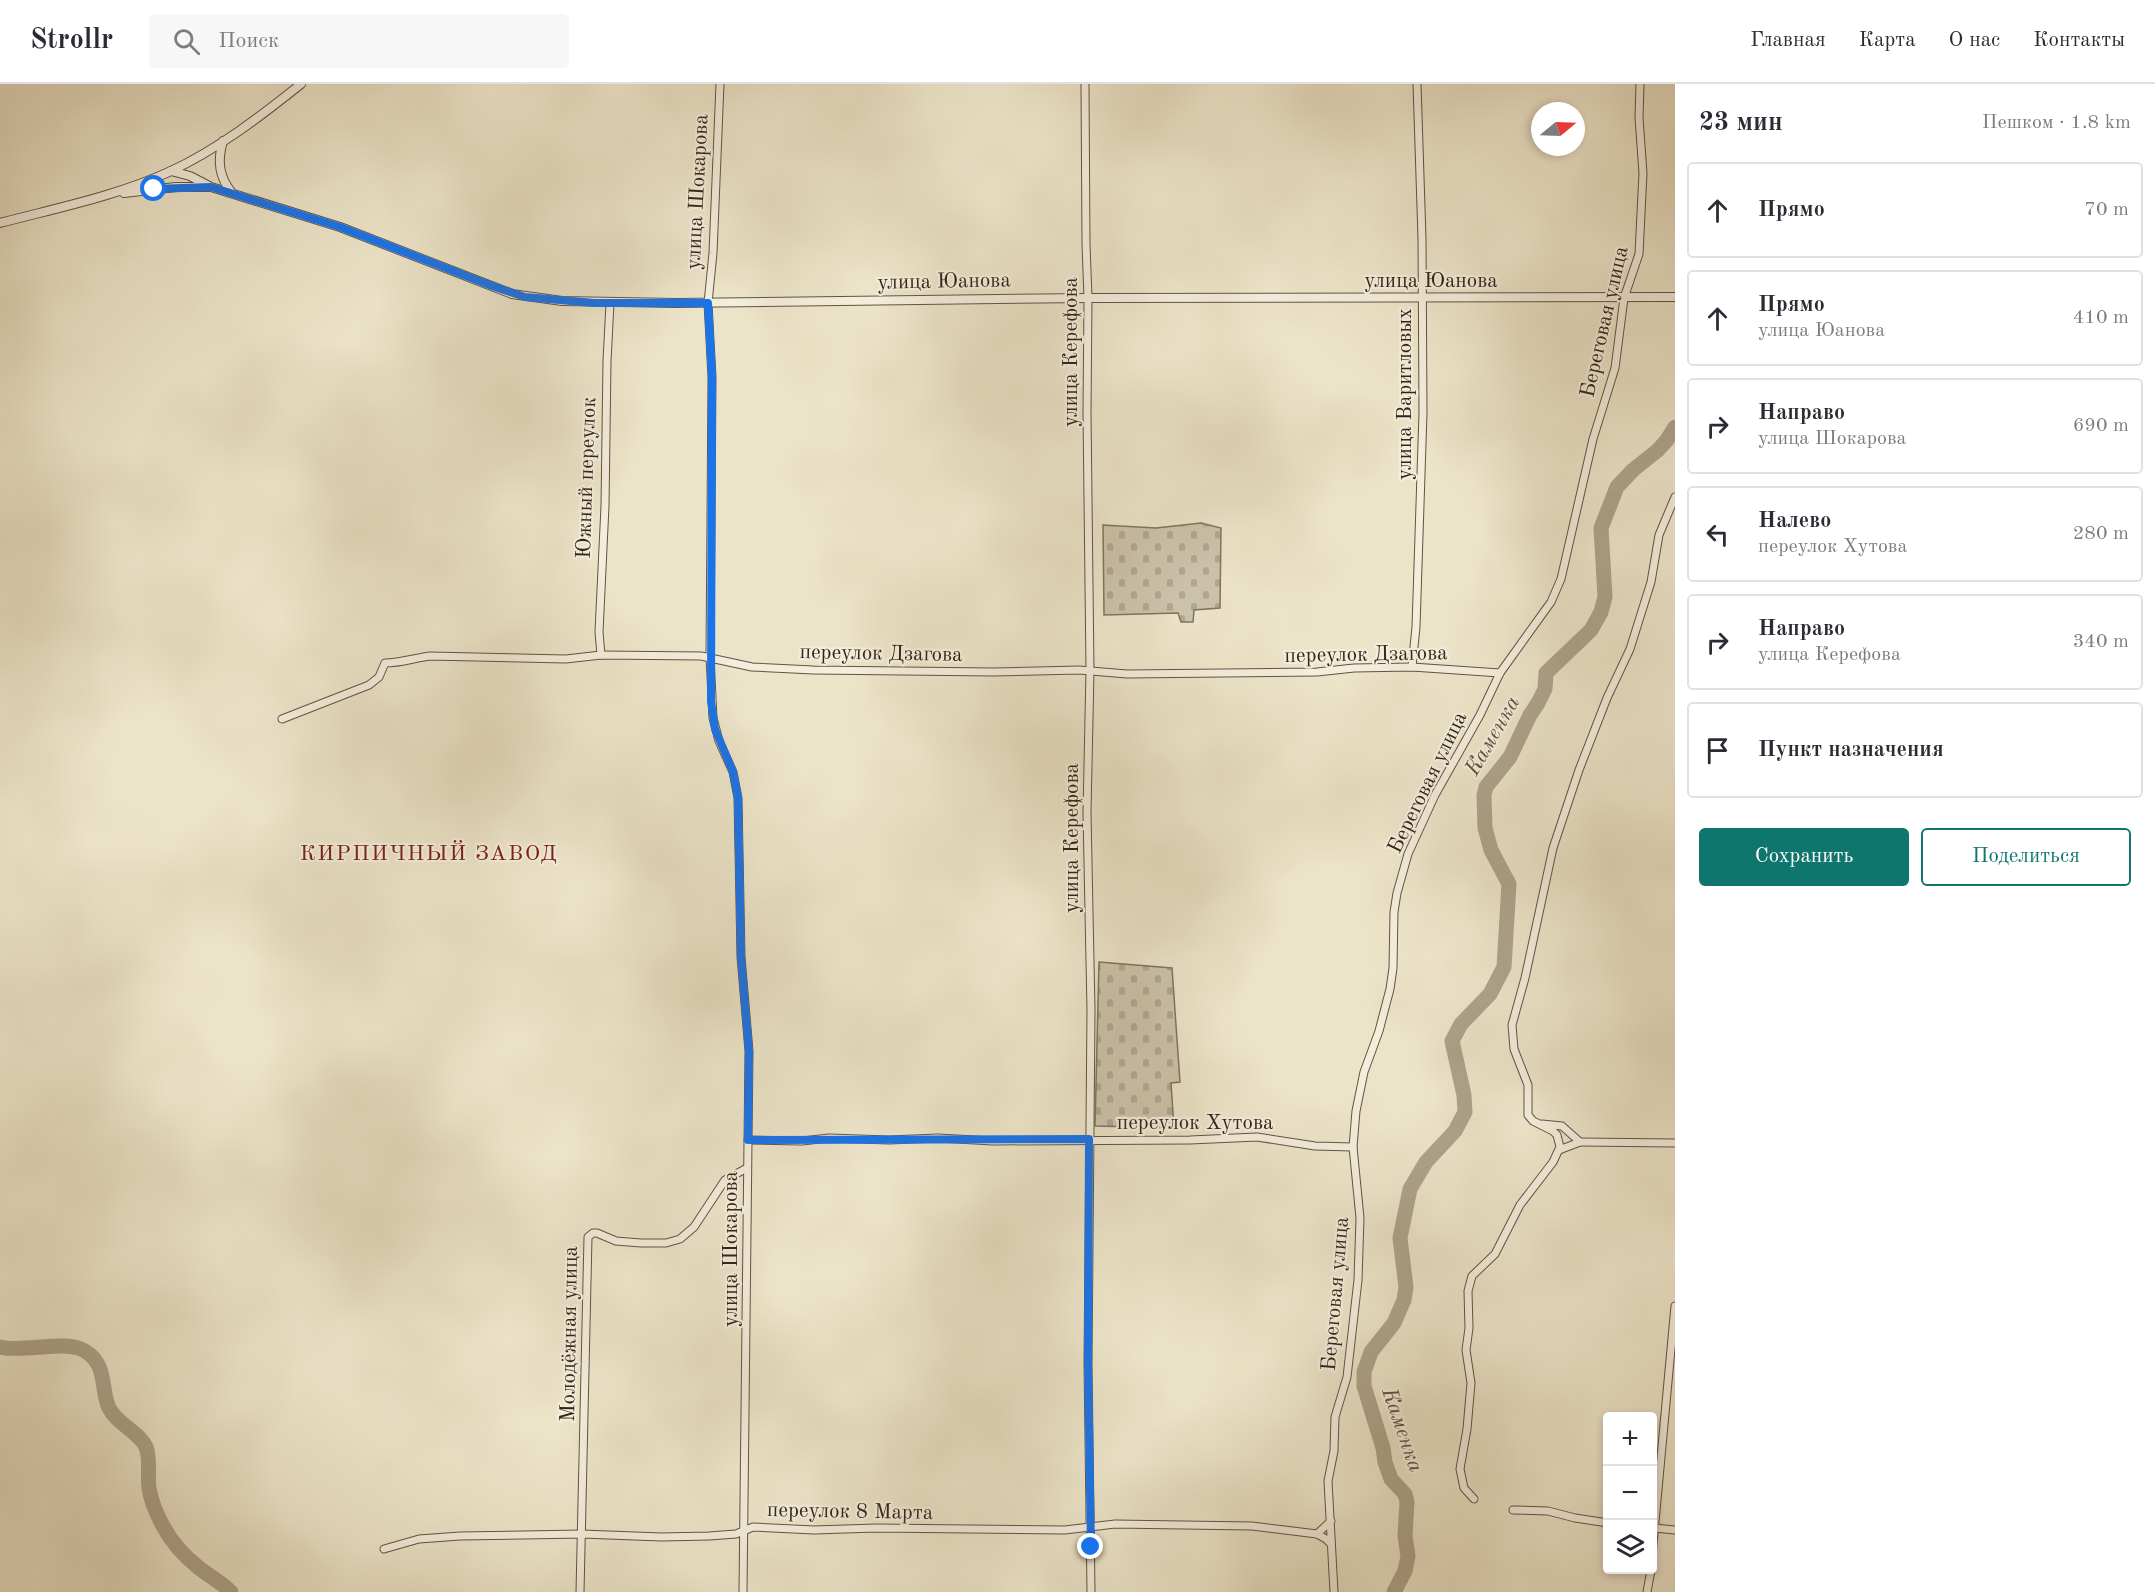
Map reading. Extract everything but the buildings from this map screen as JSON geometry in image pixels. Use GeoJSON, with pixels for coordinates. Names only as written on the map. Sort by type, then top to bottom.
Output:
{"type":"FeatureCollection","features":[{"type":"Feature","properties":{"kind":"street"},"geometry":{"type":"LineString","coordinates":[[0,223],[102,196],[171,171],[223,141],[301,84]]}},
{"type":"Feature","properties":{"kind":"street","name":"улица Шокарова"},"geometry":{"type":"LineString","coordinates":[[720,84],[713,253],[708,303],[712,377],[710,657],[713,718],[719,741],[733,772],[738,798],[741,957],[749,1052],[744,1592]]}},
{"type":"Feature","properties":{"kind":"street","name":"улица Керефова"},"geometry":{"type":"LineString","coordinates":[[1085,84],[1090,671],[1087,813],[1091,1000],[1088,1364],[1091,1592]]}},
{"type":"Feature","properties":{"kind":"street","name":"улица Варитловых"},"geometry":{"type":"LineString","coordinates":[[1412,667],[1416,647],[1422,471],[1422,298],[1417,84]]}},
{"type":"Feature","properties":{"kind":"street","name":"Береговая улица"},"geometry":{"type":"LineString","coordinates":[[1334,1592],[1328,1481],[1334,1451],[1335,1417],[1347,1377],[1359,1270],[1360,1218],[1353,1147],[1360,1088],[1377,1038],[1389,989],[1393,960],[1394,912],[1403,870],[1435,795],[1480,715],[1500,673],[1551,603],[1561,579],[1593,439],[1615,368],[1624,298],[1638,261],[1642,235],[1643,156],[1638,108],[1640,84]]}},
{"type":"Feature","properties":{"kind":"street"},"geometry":{"type":"LineString","coordinates":[[223,141],[220,168],[225,184],[232,193]]}},
{"type":"Feature","properties":{"kind":"street"},"geometry":{"type":"LineString","coordinates":[[171,171],[190,176],[211,187]]}},
{"type":"Feature","properties":{"kind":"street"},"geometry":{"type":"LineString","coordinates":[[102,196],[176,187],[211,187]]}},
{"type":"Feature","properties":{"kind":"street","name":"улица Юанова"},"geometry":{"type":"LineString","coordinates":[[211,187],[350,231],[512,294],[552,300],[610,303],[708,303],[1088,298],[1675,297]]}},
{"type":"Feature","properties":{"kind":"street","name":"Южный переулок"},"geometry":{"type":"LineString","coordinates":[[601,655],[598,632],[605,506],[610,303]]}},
{"type":"Feature","properties":{"kind":"street"},"geometry":{"type":"LineString","coordinates":[[1580,1142],[1562,1126],[1542,1124],[1533,1121],[1528,1115],[1528,1085],[1514,1049],[1512,1025],[1525,978],[1553,848],[1568,799],[1607,698],[1630,649],[1651,582],[1659,535],[1675,497]]}},
{"type":"Feature","properties":{"kind":"street","name":"переулок Дзагова"},"geometry":{"type":"LineString","coordinates":[[282,719],[369,686],[379,677],[385,663],[406,662],[414,658],[430,656],[566,659],[601,655],[710,657],[752,667],[802,669],[1090,671],[1127,674],[1412,667],[1500,673]]}},
{"type":"Feature","properties":{"kind":"street"},"geometry":{"type":"LineString","coordinates":[[1474,1499],[1464,1488],[1460,1469],[1467,1429],[1471,1383],[1466,1350],[1469,1328],[1467,1291],[1475,1272],[1495,1254],[1520,1205],[1553,1162],[1559,1150],[1557,1135],[1542,1124]]}},
{"type":"Feature","properties":{"kind":"street","name":"переулок Хутова"},"geometry":{"type":"LineString","coordinates":[[748,1140],[1190,1140],[1257,1137],[1315,1146],[1353,1147]]}},
{"type":"Feature","properties":{"kind":"street"},"geometry":{"type":"LineString","coordinates":[[1559,1150],[1580,1142],[1675,1143]]}},
{"type":"Feature","properties":{"kind":"street","name":"Молодёжная улица"},"geometry":{"type":"LineString","coordinates":[[580,1592],[588,1237],[597,1233],[616,1241],[641,1243],[666,1243],[680,1239],[694,1227],[725,1180],[747,1168]]}},
{"type":"Feature","properties":{"kind":"street"},"geometry":{"type":"LineString","coordinates":[[1655,1520],[1675,1306]]}},
{"type":"Feature","properties":{"kind":"street"},"geometry":{"type":"LineString","coordinates":[[1513,1510],[1548,1511],[1603,1522]]}},
{"type":"Feature","properties":{"kind":"street"},"geometry":{"type":"LineString","coordinates":[[1331,1521],[1317,1534],[1331,1544]]}},
{"type":"Feature","properties":{"kind":"street","name":"переулок 8 Марта"},"geometry":{"type":"LineString","coordinates":[[384,1549],[419,1539],[582,1534],[661,1537],[728,1535],[753,1527],[814,1530],[876,1528],[1065,1530],[1115,1524],[1231,1526],[1317,1534]]}},
{"type":"Feature","properties":{"kind":"street"},"geometry":{"type":"LineString","coordinates":[[1657,1528],[1675,1530]]}},
{"type":"Feature","properties":{"kind":"street"},"geometry":{"type":"LineString","coordinates":[[1647,1592],[1649,1574]]}},
{"type":"Feature","properties":{"kind":"green space"},"geometry":{"type":"Polygon","coordinates":[[[1201,523],[1221,528],[1220,608],[1194,610],[1193,622],[1181,622],[1178,613],[1104,615],[1103,525],[1156,528],[1201,523]]]}},
{"type":"Feature","properties":{"kind":"green space"},"geometry":{"type":"Polygon","coordinates":[[[1099,962],[1172,968],[1180,1082],[1171,1083],[1174,1128],[1095,1126],[1099,962]]]}},
{"type":"Feature","properties":{"kind":"waterway","name":"Каменка"},"geometry":{"type":"LineString","coordinates":[[1394,1592],[1405,1571],[1408,1556],[1405,1536],[1407,1502],[1405,1494],[1391,1479],[1385,1462],[1383,1448],[1364,1386],[1364,1372],[1371,1352],[1394,1323],[1404,1300],[1406,1287],[1400,1238],[1410,1189],[1426,1162],[1455,1131],[1465,1112],[1464,1095],[1452,1041],[1461,1024],[1490,994],[1504,967],[1509,884],[1491,850],[1485,828],[1484,795],[1486,787],[1510,757],[1538,703],[1545,689],[1546,673],[1591,630],[1601,612],[1605,597],[1601,528],[1617,487],[1633,470],[1658,450],[1675,427]]}},
{"type":"Feature","properties":{"kind":"waterway"},"geometry":{"type":"LineString","coordinates":[[0,1347],[67,1346],[85,1351],[92,1357],[100,1370],[109,1408],[117,1419],[139,1437],[146,1447],[150,1493],[156,1513],[174,1544],[198,1567],[231,1592]]}},
{"type":"Feature","properties":{"kind":"district","name":"КИРПИЧНЫЙ ЗАВОД"},"geometry":{"type":"Point","coordinates":[429,854]}},
{"type":"Feature","properties":{"kind":"route"},"geometry":{"type":"LineString","coordinates":[[154,189],[211,187],[340,227],[525,297],[594,303],[708,303],[712,377],[711,701],[715,729],[733,772],[738,798],[742,981],[749,1052],[748,1140],[938,1138],[1043,1141],[1089,1139],[1088,1364],[1091,1547]]}}]}
